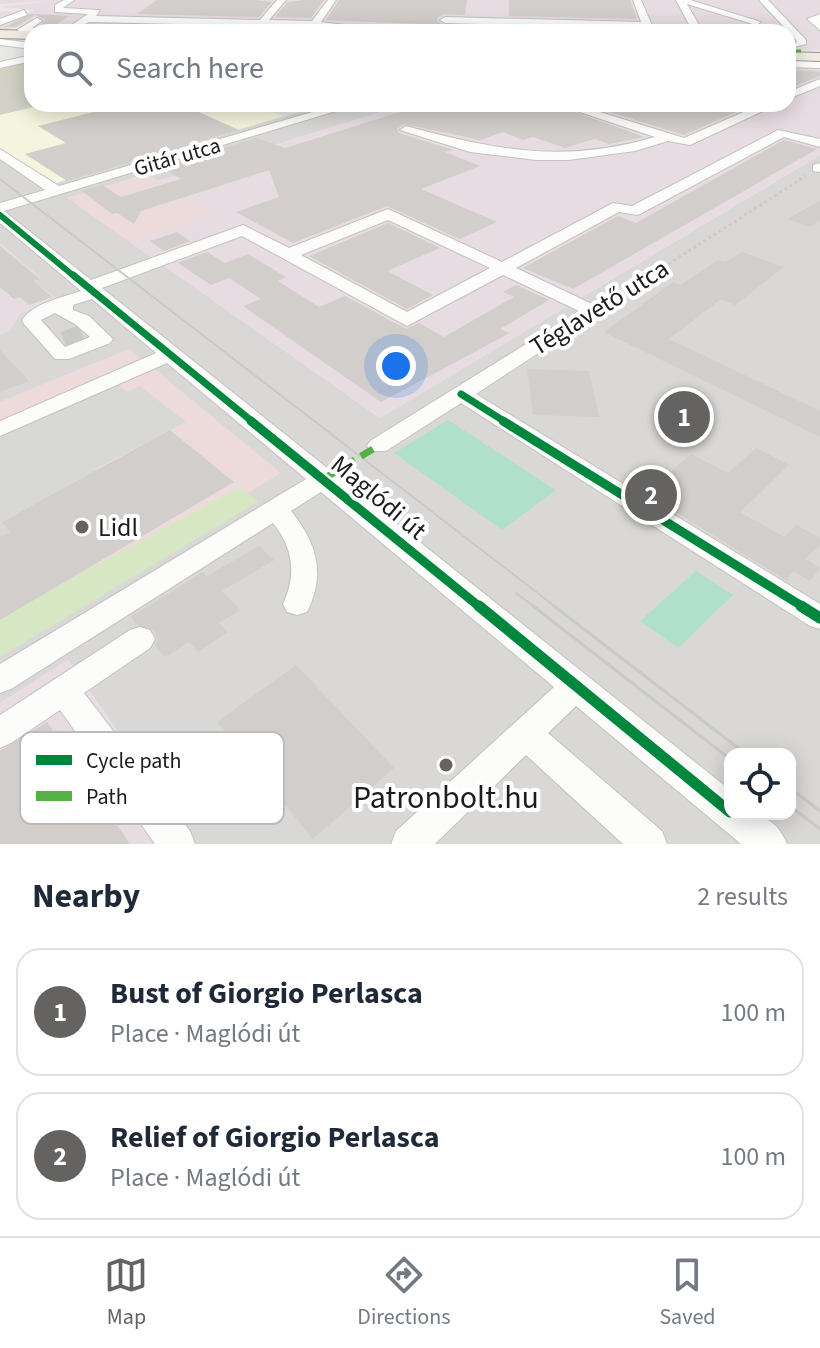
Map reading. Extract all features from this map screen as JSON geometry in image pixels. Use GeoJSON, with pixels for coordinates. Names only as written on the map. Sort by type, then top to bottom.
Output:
{"type":"FeatureCollection","features":[{"type":"Feature","properties":{"kind":"main road"},"geometry":{"type":"LineString","coordinates":[[1,40],[15,34],[24,35]]}},
{"type":"Feature","properties":{"kind":"main road"},"geometry":{"type":"LineString","coordinates":[[796,51],[817,57]]}},
{"type":"Feature","properties":{"kind":"street"},"geometry":{"type":"LineString","coordinates":[[70,0],[58,10],[121,19],[553,24]]}},
{"type":"Feature","properties":{"kind":"street"},"geometry":{"type":"LineString","coordinates":[[262,23],[282,0]]}},
{"type":"Feature","properties":{"kind":"street"},"geometry":{"type":"LineString","coordinates":[[318,21],[332,0]]}},
{"type":"Feature","properties":{"kind":"street"},"geometry":{"type":"LineString","coordinates":[[637,0],[646,24]]}},
{"type":"Feature","properties":{"kind":"street"},"geometry":{"type":"LineString","coordinates":[[680,0],[717,8],[756,22]]}},
{"type":"Feature","properties":{"kind":"street"},"geometry":{"type":"LineString","coordinates":[[680,0],[694,24]]}},
{"type":"Feature","properties":{"kind":"street"},"geometry":{"type":"LineString","coordinates":[[751,2],[765,2],[786,24]]}},
{"type":"Feature","properties":{"kind":"street"},"geometry":{"type":"LineString","coordinates":[[80,24],[109,4]]}},
{"type":"Feature","properties":{"kind":"street"},"geometry":{"type":"LineString","coordinates":[[121,19],[141,5]]}},
{"type":"Feature","properties":{"kind":"street"},"geometry":{"type":"LineString","coordinates":[[0,22],[24,13]]}},
{"type":"Feature","properties":{"kind":"street"},"geometry":{"type":"LineString","coordinates":[[820,17],[811,19],[820,27]]}},
{"type":"Feature","properties":{"kind":"street"},"geometry":{"type":"LineString","coordinates":[[32,24],[37,21]]}},
{"type":"Feature","properties":{"kind":"street"},"geometry":{"type":"LineString","coordinates":[[318,21],[331,24]]}},
{"type":"Feature","properties":{"kind":"street"},"geometry":{"type":"LineString","coordinates":[[1,40],[24,47]]}},
{"type":"Feature","properties":{"kind":"street"},"geometry":{"type":"LineString","coordinates":[[0,59],[24,52]]}},
{"type":"Feature","properties":{"kind":"street"},"geometry":{"type":"LineString","coordinates":[[0,65],[24,60]]}},
{"type":"Feature","properties":{"kind":"street"},"geometry":{"type":"LineString","coordinates":[[796,64],[820,65]]}},
{"type":"Feature","properties":{"kind":"street"},"geometry":{"type":"LineString","coordinates":[[796,92],[820,82]]}},
{"type":"Feature","properties":{"kind":"street","name":"Gitár utca"},"geometry":{"type":"LineString","coordinates":[[0,208],[326,112]]}},
{"type":"Feature","properties":{"kind":"street"},"geometry":{"type":"LineString","coordinates":[[587,112],[685,142],[755,112]]}},
{"type":"Feature","properties":{"kind":"street"},"geometry":{"type":"LineString","coordinates":[[406,130],[459,148],[519,157],[554,157],[640,147],[667,137]]}},
{"type":"Feature","properties":{"kind":"street"},"geometry":{"type":"LineString","coordinates":[[64,304],[64,313],[82,320],[90,331],[103,339],[62,355],[58,343],[32,325],[34,315],[243,230],[407,320],[618,206],[633,212],[782,133],[820,143]]}},
{"type":"Feature","properties":{"kind":"street"},"geometry":{"type":"LineString","coordinates":[[0,153],[56,191]]}},
{"type":"Feature","properties":{"kind":"street"},"geometry":{"type":"LineString","coordinates":[[287,255],[388,214],[596,309]]}},
{"type":"Feature","properties":{"kind":"street","name":"Maglódi út"},"geometry":{"type":"LineString","coordinates":[[0,215],[724,807]]}},
{"type":"Feature","properties":{"kind":"street","name":"Téglavető utca"},"geometry":{"type":"LineString","coordinates":[[378,446],[596,309]]}},
{"type":"Feature","properties":{"kind":"street"},"geometry":{"type":"LineString","coordinates":[[0,429],[171,354]]}},
{"type":"Feature","properties":{"kind":"street"},"geometry":{"type":"LineString","coordinates":[[461,394],[820,618]]}},
{"type":"Feature","properties":{"kind":"street"},"geometry":{"type":"LineString","coordinates":[[0,680],[325,478]]}},
{"type":"Feature","properties":{"kind":"street"},"geometry":{"type":"LineString","coordinates":[[275,509],[296,535],[303,551],[305,590],[297,604]]}},
{"type":"Feature","properties":{"kind":"street"},"geometry":{"type":"LineString","coordinates":[[0,733],[140,639]]}},
{"type":"Feature","properties":{"kind":"street"},"geometry":{"type":"LineString","coordinates":[[409,844],[577,685]]}},
{"type":"Feature","properties":{"kind":"street"},"geometry":{"type":"LineString","coordinates":[[64,690],[95,732]]}},
{"type":"Feature","properties":{"kind":"street"},"geometry":{"type":"LineString","coordinates":[[526,734],[649,844]]}},
{"type":"Feature","properties":{"kind":"street","name":"Maglódi út"},"geometry":{"type":"LineString","coordinates":[[740,820],[769,844]]}},
{"type":"Feature","properties":{"kind":"street"},"geometry":{"type":"LineString","coordinates":[[162,824],[177,844]]}},
{"type":"Feature","properties":{"kind":"shaded area"},"geometry":{"type":"Polygon","coordinates":[[[0,0],[820,0],[820,50],[796,50],[796,24],[24,24],[24,27],[0,30],[0,11],[29,13],[34,10],[0,7],[49,1],[0,4],[0,0]]]}},
{"type":"Feature","properties":{"kind":"shaded area"},"geometry":{"type":"Polygon","coordinates":[[[796,61],[820,62],[820,155],[380,418],[131,243],[214,213],[158,181],[381,112],[796,112],[796,61]]]}},
{"type":"Feature","properties":{"kind":"shaded area"},"geometry":{"type":"Polygon","coordinates":[[[24,63],[24,109],[0,115],[0,69],[24,63]]]}},
{"type":"Feature","properties":{"kind":"shaded area"},"geometry":{"type":"Polygon","coordinates":[[[24,109],[24,112],[273,112],[283,116],[53,184],[0,148],[0,115],[24,109]]]}},
{"type":"Feature","properties":{"kind":"shaded area"},"geometry":{"type":"Polygon","coordinates":[[[300,112],[381,112],[158,181],[146,174],[68,198],[380,418],[820,155],[820,844],[196,844],[182,824],[284,824],[284,732],[118,732],[68,660],[0,703],[0,643],[130,349],[0,402],[0,334],[10,331],[20,314],[52,297],[33,281],[41,278],[0,243],[0,148],[53,184],[300,112]]]}},
{"type":"Feature","properties":{"kind":"shaded area"},"geometry":{"type":"Polygon","coordinates":[[[146,174],[215,213],[131,243],[67,198],[146,174]]]}},
{"type":"Feature","properties":{"kind":"shaded area"},"geometry":{"type":"Polygon","coordinates":[[[0,243],[41,278],[34,282],[59,300],[20,314],[10,331],[0,334],[0,243]]]}},
{"type":"Feature","properties":{"kind":"shaded area"},"geometry":{"type":"Polygon","coordinates":[[[130,349],[281,473],[0,643],[0,402],[130,349]]]}},
{"type":"Feature","properties":{"kind":"shaded area"},"geometry":{"type":"Polygon","coordinates":[[[107,374],[127,392],[140,386],[186,422],[2,522],[10,532],[0,537],[0,421],[107,374]]]}},
{"type":"Feature","properties":{"kind":"shaded area"},"geometry":{"type":"Polygon","coordinates":[[[67,660],[117,732],[20,732],[20,824],[182,824],[196,844],[0,844],[0,703],[67,660]]]}},
{"type":"Feature","properties":{"kind":"green space"},"geometry":{"type":"Polygon","coordinates":[[[448,420],[556,490],[502,530],[394,453],[448,420]]]}},
{"type":"Feature","properties":{"kind":"green space"},"geometry":{"type":"Polygon","coordinates":[[[240,487],[258,502],[0,657],[0,617],[240,487]]]}},
{"type":"Feature","properties":{"kind":"green space"},"geometry":{"type":"Polygon","coordinates":[[[696,571],[733,595],[678,648],[640,621],[696,571]]]}},
{"type":"Feature","properties":{"kind":"building"},"geometry":{"type":"Polygon","coordinates":[[[157,0],[272,2],[259,17],[137,14],[157,0]]]}},
{"type":"Feature","properties":{"kind":"building"},"geometry":{"type":"Polygon","coordinates":[[[324,0],[311,18],[275,17],[288,2],[324,0]]]}},
{"type":"Feature","properties":{"kind":"building"},"geometry":{"type":"Polygon","coordinates":[[[339,0],[467,0],[465,15],[445,14],[438,17],[437,21],[442,24],[326,20],[339,0]]]}},
{"type":"Feature","properties":{"kind":"building"},"geometry":{"type":"Polygon","coordinates":[[[509,0],[630,0],[637,19],[509,16],[509,0]]]}},
{"type":"Feature","properties":{"kind":"building"},"geometry":{"type":"Polygon","coordinates":[[[30,14],[69,16],[57,24],[42,24],[45,20],[35,15],[15,27],[5,27],[30,14]]]}},
{"type":"Feature","properties":{"kind":"building"},"geometry":{"type":"Polygon","coordinates":[[[796,70],[816,71],[820,72],[820,76],[796,86],[796,70]]]}},
{"type":"Feature","properties":{"kind":"building"},"geometry":{"type":"Polygon","coordinates":[[[93,112],[199,112],[239,130],[67,181],[25,154],[66,143],[38,126],[93,112]]]}},
{"type":"Feature","properties":{"kind":"building"},"geometry":{"type":"Polygon","coordinates":[[[400,112],[575,112],[644,137],[609,144],[594,139],[565,148],[533,137],[523,140],[503,132],[480,140],[404,124],[397,129],[399,133],[453,150],[445,152],[480,166],[421,189],[497,222],[460,239],[387,206],[293,243],[236,212],[279,197],[269,170],[141,211],[134,224],[117,213],[112,214],[82,191],[102,185],[121,197],[181,179],[161,167],[256,138],[285,148],[400,112]]]}},
{"type":"Feature","properties":{"kind":"building"},"geometry":{"type":"Polygon","coordinates":[[[610,112],[736,112],[684,135],[610,112]]]}},
{"type":"Feature","properties":{"kind":"building"},"geometry":{"type":"Polygon","coordinates":[[[784,140],[817,149],[573,289],[523,268],[618,216],[636,223],[784,140]]]}},
{"type":"Feature","properties":{"kind":"building"},"geometry":{"type":"Polygon","coordinates":[[[820,200],[820,220],[810,227],[788,219],[820,200]]]}},
{"type":"Feature","properties":{"kind":"building"},"geometry":{"type":"Polygon","coordinates":[[[388,223],[440,248],[387,271],[433,295],[407,309],[309,256],[388,223]]]}},
{"type":"Feature","properties":{"kind":"building"},"geometry":{"type":"Polygon","coordinates":[[[177,232],[190,241],[164,251],[150,241],[177,232]]]}},
{"type":"Feature","properties":{"kind":"building"},"geometry":{"type":"Polygon","coordinates":[[[0,246],[40,279],[33,281],[52,297],[29,305],[20,297],[14,299],[0,287],[0,246]]]}},
{"type":"Feature","properties":{"kind":"building"},"geometry":{"type":"Polygon","coordinates":[[[207,252],[225,263],[248,254],[286,277],[278,281],[319,307],[345,296],[406,329],[419,323],[444,337],[514,297],[503,292],[516,285],[549,300],[500,329],[510,333],[381,402],[243,306],[261,299],[229,278],[211,285],[178,263],[207,252]]]}},
{"type":"Feature","properties":{"kind":"building"},"geometry":{"type":"Polygon","coordinates":[[[742,252],[784,267],[735,305],[721,299],[669,339],[820,411],[820,437],[604,332],[673,282],[680,285],[718,260],[725,262],[742,252]]]}},
{"type":"Feature","properties":{"kind":"building"},"geometry":{"type":"Polygon","coordinates":[[[0,350],[29,381],[0,392],[0,350]]]}},
{"type":"Feature","properties":{"kind":"building"},"geometry":{"type":"Polygon","coordinates":[[[527,369],[589,371],[599,417],[533,415],[527,369]]]}},
{"type":"Feature","properties":{"kind":"building","name":"Lidl"},"geometry":{"type":"Polygon","coordinates":[[[170,430],[234,482],[0,620],[0,537],[10,532],[2,522],[170,430]]]}},
{"type":"Feature","properties":{"kind":"building"},"geometry":{"type":"Polygon","coordinates":[[[756,448],[789,465],[740,512],[784,537],[796,525],[820,538],[820,545],[805,559],[820,568],[810,581],[794,571],[786,580],[650,496],[659,489],[655,486],[691,454],[728,473],[756,448]]]}},
{"type":"Feature","properties":{"kind":"building"},"geometry":{"type":"Polygon","coordinates":[[[259,546],[274,560],[222,591],[240,610],[219,623],[227,632],[198,652],[189,642],[165,657],[155,645],[158,638],[153,629],[137,625],[131,617],[203,572],[207,576],[259,546]]]}},
{"type":"Feature","properties":{"kind":"building"},"geometry":{"type":"Polygon","coordinates":[[[296,665],[394,768],[313,839],[284,804],[284,732],[225,732],[217,722],[296,665]]]}},
{"type":"Feature","properties":{"kind":"building"},"geometry":{"type":"Polygon","coordinates":[[[47,722],[54,732],[31,732],[47,722]]]}},
{"type":"Feature","properties":{"kind":"building"},"geometry":{"type":"Polygon","coordinates":[[[20,739],[20,824],[116,824],[130,844],[0,844],[0,751],[20,739]]]}},
{"type":"Feature","properties":{"kind":"tunnel"},"geometry":{"type":"LineString","coordinates":[[64,341],[86,333]]}},
{"type":"Feature","properties":{"kind":"tram line"},"geometry":{"type":"LineString","coordinates":[[0,179],[557,608]]}},
{"type":"Feature","properties":{"kind":"tram line"},"geometry":{"type":"LineString","coordinates":[[516,593],[536,608]]}},
{"type":"Feature","properties":{"kind":"tram line"},"geometry":{"type":"LineString","coordinates":[[533,606],[724,754]]}},
{"type":"Feature","properties":{"kind":"tram line"},"geometry":{"type":"LineString","coordinates":[[554,606],[738,748]]}},
{"type":"Feature","properties":{"kind":"tram line"},"geometry":{"type":"LineString","coordinates":[[796,793],[820,811]]}},
{"type":"Feature","properties":{"kind":"tram line"},"geometry":{"type":"LineString","coordinates":[[796,811],[820,829]]}},
{"type":"Feature","properties":{"kind":"marked path"},"geometry":{"type":"LineString","coordinates":[[796,51],[802,51]]}},
{"type":"Feature","properties":{"kind":"marked path"},"geometry":{"type":"LineString","coordinates":[[325,478],[378,446]]}},
{"type":"Feature","properties":{"kind":"cycle path"},"geometry":{"type":"LineString","coordinates":[[0,215],[724,807]]}},
{"type":"Feature","properties":{"kind":"cycle path"},"geometry":{"type":"LineString","coordinates":[[461,394],[820,618]]}},
{"type":"Feature","properties":{"kind":"place","name":"Bust of Giorgio Perlasca"},"geometry":{"type":"Point","coordinates":[684,417]}},
{"type":"Feature","properties":{"kind":"place","name":"Relief of Giorgio Perlasca"},"geometry":{"type":"Point","coordinates":[651,495]}},
{"type":"Feature","properties":{"kind":"place","name":"Lidl"},"geometry":{"type":"Point","coordinates":[82,527]}},
{"type":"Feature","properties":{"kind":"place","name":"Patronbolt.hu"},"geometry":{"type":"Point","coordinates":[446,765]}}]}
